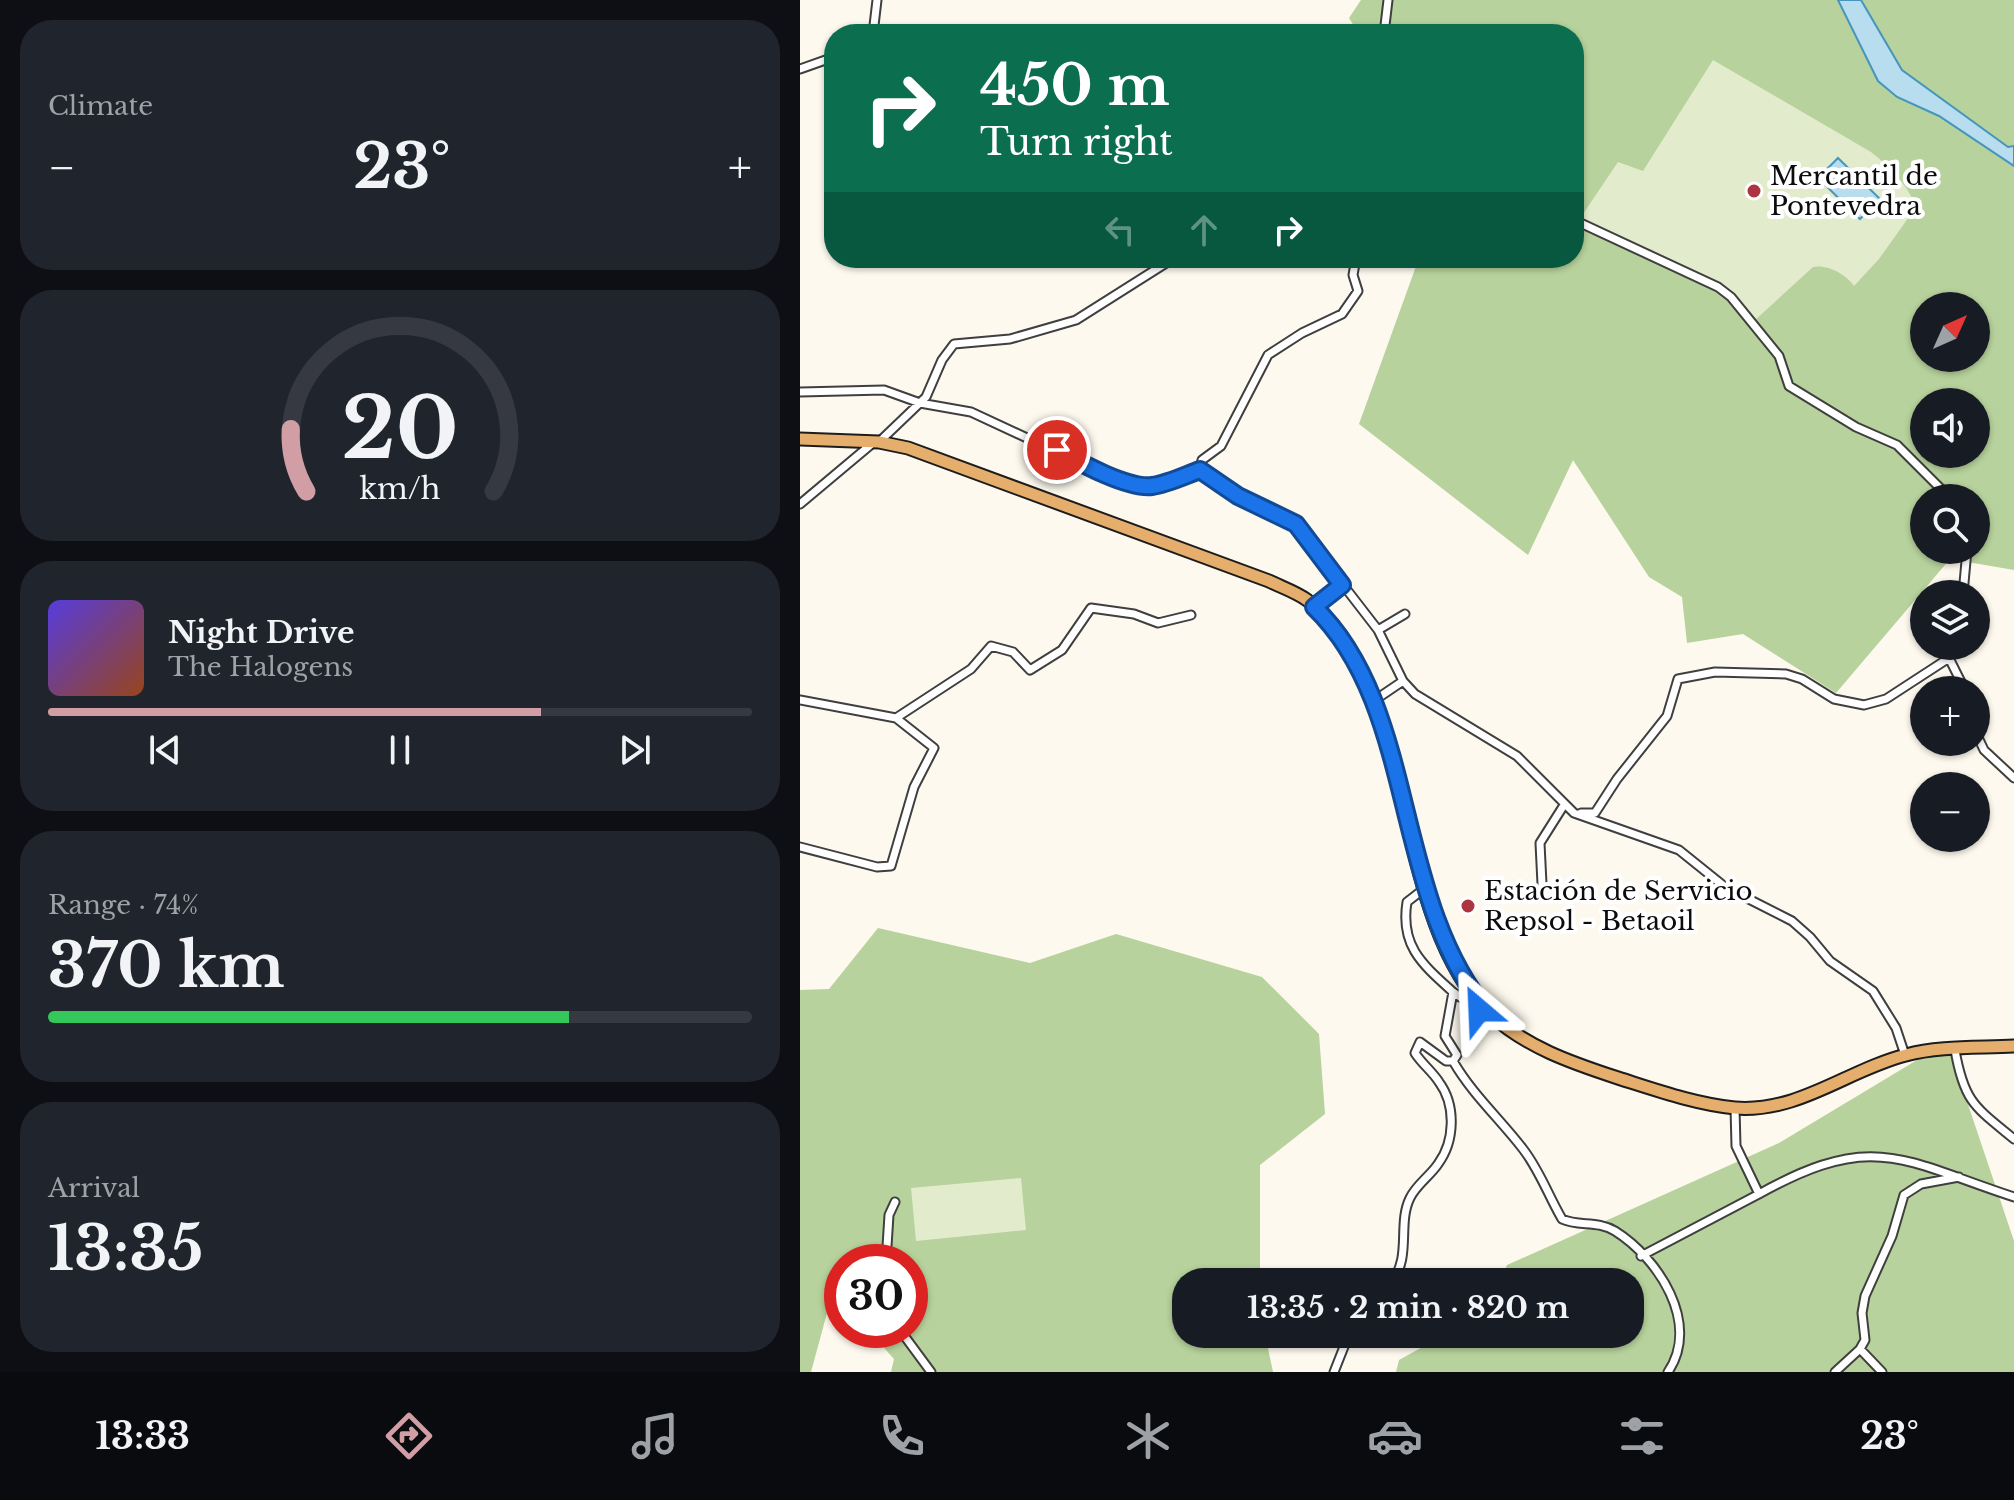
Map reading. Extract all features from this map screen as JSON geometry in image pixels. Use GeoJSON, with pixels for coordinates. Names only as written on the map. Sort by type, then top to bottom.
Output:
{"type":"FeatureCollection","features":[{"type":"Feature","properties":{"kind":"highway"},"geometry":{"type":"LineString","coordinates":[[800,439],[876,442],[951,463],[1269,581],[1314,607],[1335,628],[1356,660],[1372,702],[1425,888],[1444,942],[1468,988],[1489,1013],[1537,1047],[1580,1066],[1664,1092],[1735,1108],[1787,1103],[1905,1055],[2014,1046]]}},
{"type":"Feature","properties":{"kind":"street"},"geometry":{"type":"LineString","coordinates":[[874,24],[877,0]]}},
{"type":"Feature","properties":{"kind":"street"},"geometry":{"type":"LineString","coordinates":[[1385,24],[1388,0]]}},
{"type":"Feature","properties":{"kind":"street"},"geometry":{"type":"LineString","coordinates":[[800,69],[824,61]]}},
{"type":"Feature","properties":{"kind":"street"},"geometry":{"type":"LineString","coordinates":[[1584,225],[1718,287],[1731,297],[1779,356],[1789,386],[1856,427],[1897,445],[1936,484]]}},
{"type":"Feature","properties":{"kind":"street"},"geometry":{"type":"LineString","coordinates":[[800,504],[926,397],[942,360],[954,344],[1010,339],[1076,320],[1158,268]]}},
{"type":"Feature","properties":{"kind":"street"},"geometry":{"type":"LineString","coordinates":[[1200,470],[1202,460],[1221,446],[1268,355],[1342,314],[1358,291],[1354,268]]}},
{"type":"Feature","properties":{"kind":"street"},"geometry":{"type":"LineString","coordinates":[[800,392],[884,390],[920,403],[985,417],[1013,434],[1143,485],[1153,486],[1200,470]]}},
{"type":"Feature","properties":{"kind":"street"},"geometry":{"type":"LineString","coordinates":[[1200,470],[1238,496],[1296,524],[1378,630],[1403,681],[1432,705],[1517,756],[1574,813],[1679,850],[1725,887],[1792,921],[1830,961],[1873,991],[1896,1028],[1905,1055]]}},
{"type":"Feature","properties":{"kind":"street"},"geometry":{"type":"LineString","coordinates":[[1314,607],[1342,585]]}},
{"type":"Feature","properties":{"kind":"street"},"geometry":{"type":"LineString","coordinates":[[896,718],[971,669],[991,646],[1013,652],[1030,670],[1062,650],[1091,608],[1134,614],[1158,623],[1191,615]]}},
{"type":"Feature","properties":{"kind":"street"},"geometry":{"type":"LineString","coordinates":[[1378,630],[1405,614]]}},
{"type":"Feature","properties":{"kind":"street"},"geometry":{"type":"LineString","coordinates":[[1574,813],[1592,814],[1597,810],[1617,779],[1667,716],[1678,679],[1715,672],[1786,674],[1802,679],[1834,699],[1864,705],[1886,699],[1946,660]]}},
{"type":"Feature","properties":{"kind":"street"},"geometry":{"type":"LineString","coordinates":[[1372,702],[1403,681]]}},
{"type":"Feature","properties":{"kind":"street"},"geometry":{"type":"LineString","coordinates":[[800,700],[896,718],[934,748],[909,801],[891,866],[877,867],[800,847]]}},
{"type":"Feature","properties":{"kind":"street"},"geometry":{"type":"LineString","coordinates":[[1990,756],[2014,778]]}},
{"type":"Feature","properties":{"kind":"street"},"geometry":{"type":"LineString","coordinates":[[1542,884],[1540,843],[1564,805]]}},
{"type":"Feature","properties":{"kind":"street"},"geometry":{"type":"LineString","coordinates":[[1425,888],[1407,902],[1405,917],[1409,945],[1428,969],[1453,992],[1479,1010],[1489,1013]]}},
{"type":"Feature","properties":{"kind":"street"},"geometry":{"type":"LineString","coordinates":[[1453,992],[1445,1036],[1457,1055],[1453,1061]]}},
{"type":"Feature","properties":{"kind":"street"},"geometry":{"type":"LineString","coordinates":[[1399,1268],[1409,1198],[1438,1164],[1447,1148],[1451,1125],[1449,1100],[1439,1081],[1421,1063],[1415,1046],[1420,1042],[1426,1043],[1446,1061],[1453,1061]]}},
{"type":"Feature","properties":{"kind":"street"},"geometry":{"type":"LineString","coordinates":[[1955,1050],[1961,1084],[1977,1109],[2014,1139]]}},
{"type":"Feature","properties":{"kind":"street"},"geometry":{"type":"LineString","coordinates":[[1453,1061],[1466,1083],[1493,1111],[1541,1174],[1562,1219],[1598,1223],[1617,1232],[1672,1292],[1677,1310],[1677,1349],[1668,1372]]}},
{"type":"Feature","properties":{"kind":"street"},"geometry":{"type":"LineString","coordinates":[[1735,1108],[1736,1146],[1759,1194]]}},
{"type":"Feature","properties":{"kind":"street"},"geometry":{"type":"LineString","coordinates":[[1641,1256],[1751,1202],[1759,1194],[1800,1171],[1840,1158],[1868,1155],[1925,1164],[2014,1197]]}},
{"type":"Feature","properties":{"kind":"street"},"geometry":{"type":"LineString","coordinates":[[1835,1372],[1860,1349],[1865,1340],[1862,1313],[1865,1296],[1892,1236],[1904,1195],[1921,1184],[1959,1177]]}},
{"type":"Feature","properties":{"kind":"street"},"geometry":{"type":"LineString","coordinates":[[887,1244],[889,1215],[895,1202]]}},
{"type":"Feature","properties":{"kind":"street"},"geometry":{"type":"LineString","coordinates":[[913,1348],[931,1372]]}},
{"type":"Feature","properties":{"kind":"street"},"geometry":{"type":"LineString","coordinates":[[1334,1372],[1343,1348]]}},
{"type":"Feature","properties":{"kind":"street"},"geometry":{"type":"LineString","coordinates":[[1860,1349],[1882,1372]]}},
{"type":"Feature","properties":{"kind":"green space"},"geometry":{"type":"Polygon","coordinates":[[[1361,0],[2014,0],[2014,570],[1979,564],[1990,564],[1990,484],[1910,484],[1910,564],[1946,564],[1932,580],[1910,580],[1910,606],[1836,693],[1743,634],[1687,643],[1682,597],[1649,577],[1573,460],[1528,555],[1359,424],[1415,268],[1584,268],[1584,24],[1353,24],[1349,18],[1361,0]]]}},
{"type":"Feature","properties":{"kind":"green space","name":"Mercantil de Pontevedra"},"geometry":{"type":"Polygon","coordinates":[[[1713,60],[1871,152],[1903,184],[1916,207],[1879,259],[1854,286],[1836,271],[1813,267],[1754,321],[1722,284],[1584,222],[1584,213],[1618,162],[1643,171],[1713,60]]]}},
{"type":"Feature","properties":{"kind":"green space"},"geometry":{"type":"Polygon","coordinates":[[[878,928],[1030,963],[1116,934],[1262,977],[1319,1034],[1325,1114],[1260,1165],[1260,1268],[1172,1268],[1172,1348],[1268,1348],[1273,1372],[891,1372],[894,1359],[884,1348],[928,1348],[928,1244],[824,1244],[824,1324],[811,1372],[800,1372],[800,990],[829,989],[878,928]]]}},
{"type":"Feature","properties":{"kind":"green space"},"geometry":{"type":"Polygon","coordinates":[[[1947,1042],[2014,1241],[2014,1372],[1396,1372],[1399,1360],[1421,1348],[1644,1348],[1644,1268],[1506,1268],[1507,1265],[1779,1143],[1947,1042]]]}},
{"type":"Feature","properties":{"kind":"green space"},"geometry":{"type":"Polygon","coordinates":[[[1021,1178],[1026,1230],[916,1241],[911,1188],[1021,1178]]]}},
{"type":"Feature","properties":{"kind":"water"},"geometry":{"type":"Polygon","coordinates":[[[1838,0],[1861,0],[1902,70],[2008,147],[2014,146],[2014,166],[1939,116],[1897,97],[1878,81],[1838,0]]]}},
{"type":"Feature","properties":{"kind":"water"},"geometry":{"type":"Polygon","coordinates":[[[1838,158],[1880,199],[1860,219],[1818,178],[1838,158]]]}},
{"type":"Feature","properties":{"kind":"place","name":"Mercantil de Pontevedra"},"geometry":{"type":"Point","coordinates":[1754,191]}},
{"type":"Feature","properties":{"kind":"place","name":"Estación de Servicio Repsol - Betaoil"},"geometry":{"type":"Point","coordinates":[1468,906]}},
{"type":"Feature","properties":{"kind":"route"},"geometry":{"type":"LineString","coordinates":[[1057,450],[1090,467],[1143,485],[1153,486],[1200,470],[1238,496],[1287,516],[1336,573],[1342,585],[1314,607],[1335,628],[1356,660],[1376,710],[1425,888],[1444,942],[1468,988],[1489,1013],[1479,1010]]}}]}
